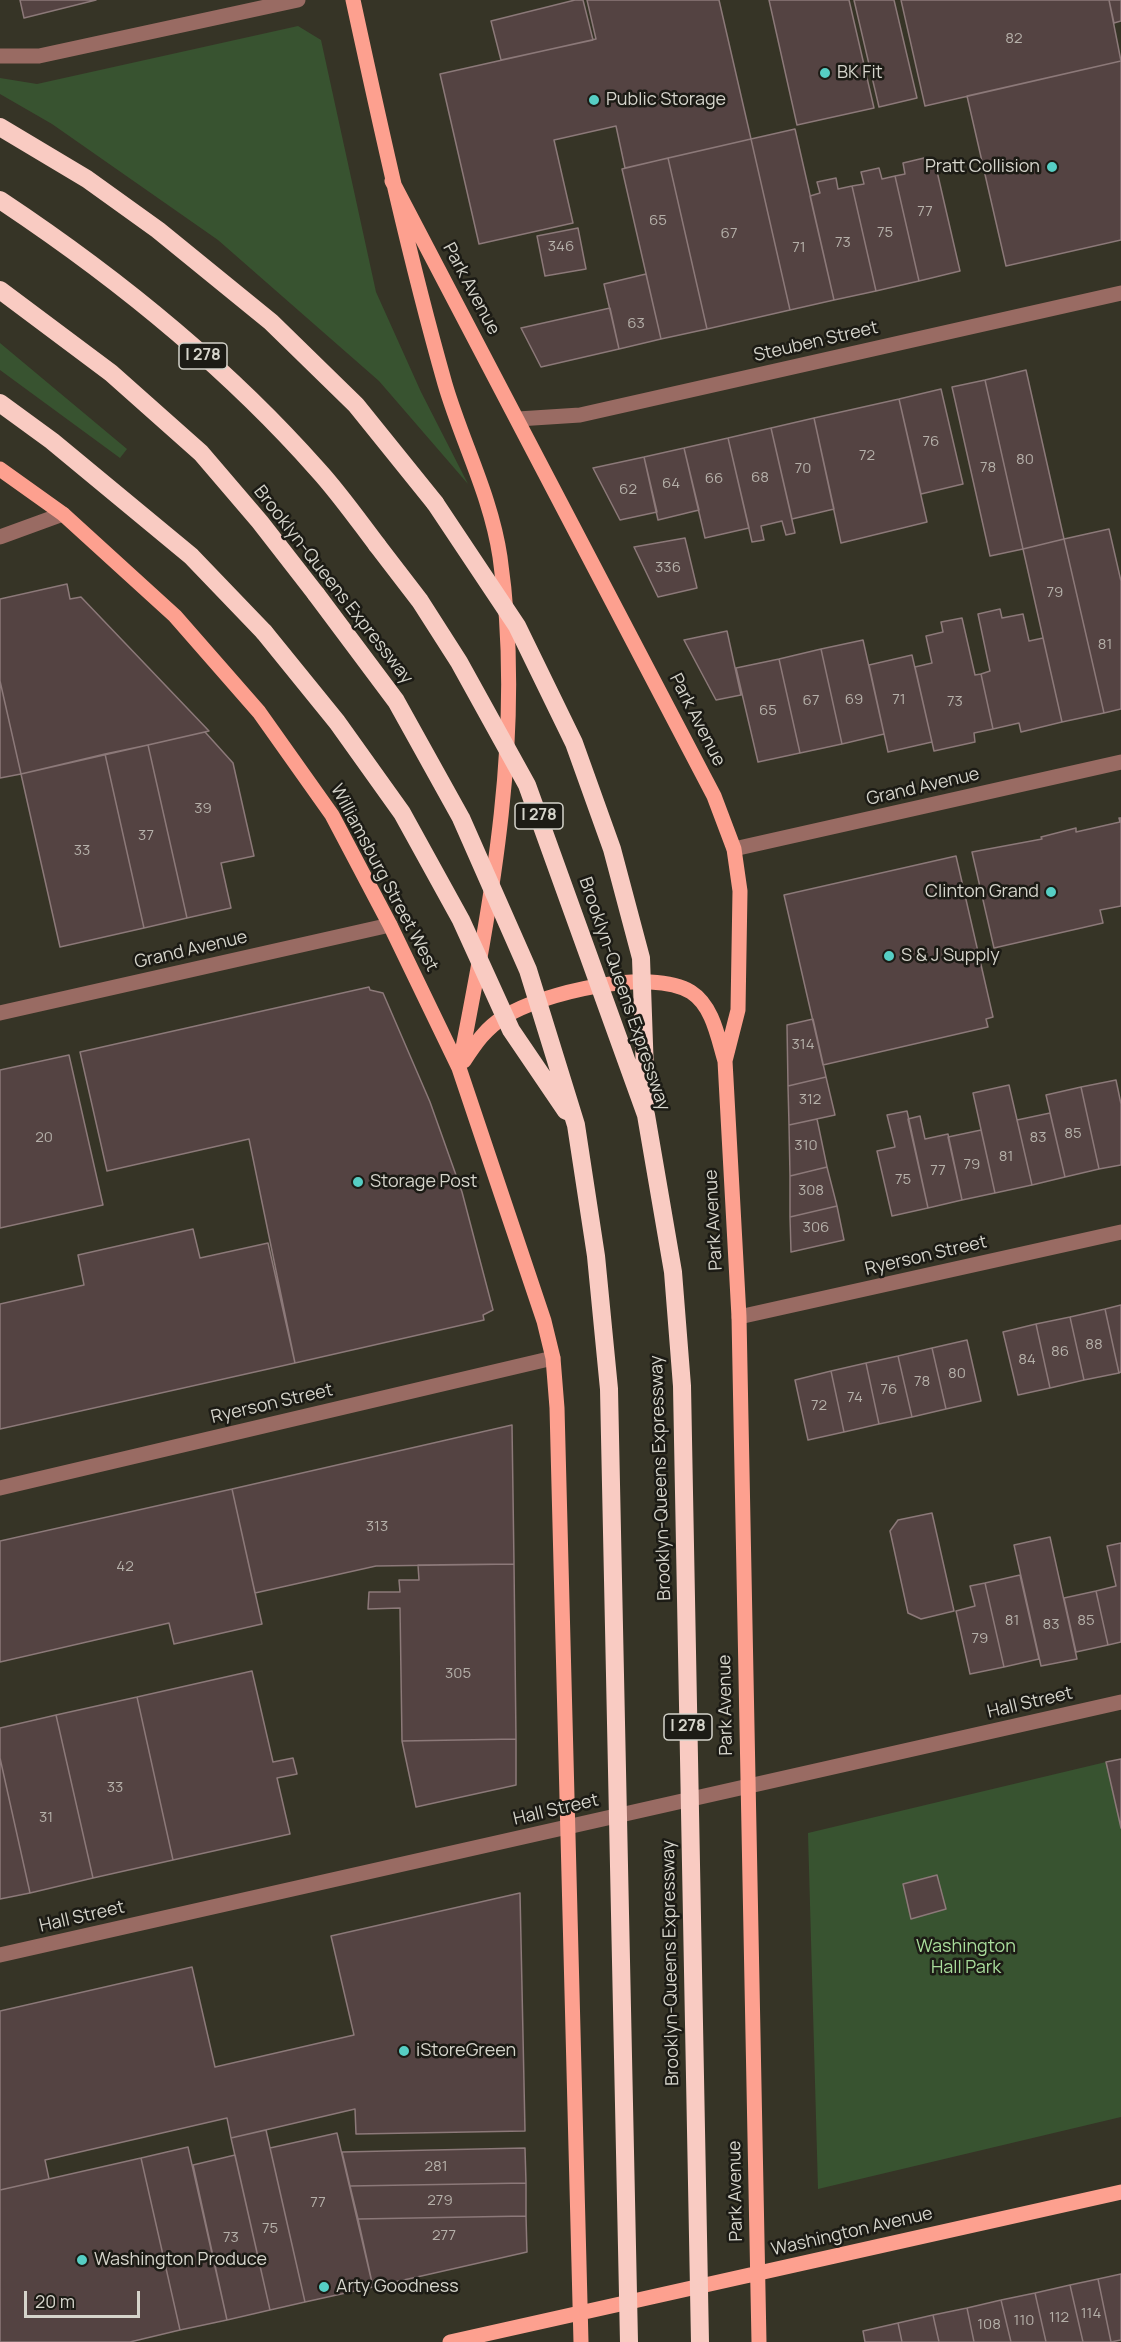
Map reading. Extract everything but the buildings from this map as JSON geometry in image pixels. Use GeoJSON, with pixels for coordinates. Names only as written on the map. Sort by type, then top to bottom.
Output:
{"type":"FeatureCollection","features":[{"type":"Feature","properties":{"kind":"highway"},"geometry":{"type":"LineString","coordinates":[[0,127],[87,179],[158,230],[271,322],[356,405],[435,503],[517,626],[574,743],[612,849],[641,958],[646,1115]]}},
{"type":"Feature","properties":{"kind":"highway","name":"Brooklyn-Queens Expressway"},"geometry":{"type":"LineString","coordinates":[[0,200],[62,242],[162,318],[254,402],[319,471],[420,601],[459,662],[527,785],[646,1115],[673,1272],[681,1386],[700,2342]]}},
{"type":"Feature","properties":{"kind":"highway","name":"Brooklyn-Queens Expressway"},"geometry":{"type":"LineString","coordinates":[[0,290],[111,374],[201,453],[260,522],[396,701],[461,818],[528,970],[576,1125],[596,1256],[609,1389],[629,2342]]}},
{"type":"Feature","properties":{"kind":"highway"},"geometry":{"type":"LineString","coordinates":[[0,403],[70,455],[191,556],[264,633],[337,722],[402,813],[461,920],[511,1030],[576,1125]]}},
{"type":"Feature","properties":{"kind":"main road","name":"Park Avenue"},"geometry":{"type":"LineString","coordinates":[[353,0],[392,181],[446,387],[493,520],[500,555],[510,669],[507,771],[502,825],[488,917],[459,1068],[544,1321],[553,1358],[557,1408],[569,1827],[580,2342]]}},
{"type":"Feature","properties":{"kind":"main road","name":"Park Avenue"},"geometry":{"type":"LineString","coordinates":[[392,181],[714,796],[734,849],[740,891],[738,1010],[725,1061],[739,1317],[759,2342]]}},
{"type":"Feature","properties":{"kind":"main road","name":"Williamsburg Street West"},"geometry":{"type":"LineString","coordinates":[[0,469],[63,514],[175,616],[259,712],[332,815],[390,925],[459,1068]]}},
{"type":"Feature","properties":{"kind":"main road"},"geometry":{"type":"LineString","coordinates":[[459,1068],[484,1032],[516,1010],[568,992],[637,982],[683,988],[700,1000],[713,1023],[725,1061]]}},
{"type":"Feature","properties":{"kind":"main road","name":"Washington Avenue"},"geometry":{"type":"LineString","coordinates":[[450,2342],[1121,2192]]}},
{"type":"Feature","properties":{"kind":"street"},"geometry":{"type":"LineString","coordinates":[[0,56],[39,56],[298,0]]}},
{"type":"Feature","properties":{"kind":"street","name":"Steuben Street"},"geometry":{"type":"LineString","coordinates":[[518,418],[580,415],[1121,293]]}},
{"type":"Feature","properties":{"kind":"street"},"geometry":{"type":"LineString","coordinates":[[0,537],[63,514]]}},
{"type":"Feature","properties":{"kind":"street","name":"Grand Avenue"},"geometry":{"type":"LineString","coordinates":[[734,849],[1121,762]]}},
{"type":"Feature","properties":{"kind":"street","name":"Grand Avenue"},"geometry":{"type":"LineString","coordinates":[[0,1013],[390,925]]}},
{"type":"Feature","properties":{"kind":"street","name":"Ryerson Street"},"geometry":{"type":"LineString","coordinates":[[739,1317],[1121,1232]]}},
{"type":"Feature","properties":{"kind":"street","name":"Ryerson Street"},"geometry":{"type":"LineString","coordinates":[[0,1488],[553,1358]]}},
{"type":"Feature","properties":{"kind":"street","name":"Hall Street"},"geometry":{"type":"LineString","coordinates":[[0,1955],[1121,1702]]}},
{"type":"Feature","properties":{"kind":"green space"},"geometry":{"type":"Polygon","coordinates":[[[298,26],[321,40],[376,292],[421,392],[468,484],[379,381],[218,240],[52,124],[0,94],[0,78],[37,84],[298,26]]]}},
{"type":"Feature","properties":{"kind":"green space"},"geometry":{"type":"Polygon","coordinates":[[[0,343],[127,449],[120,458],[0,370],[0,343]]]}},
{"type":"Feature","properties":{"kind":"green space","name":"Washington Hall Park"},"geometry":{"type":"Polygon","coordinates":[[[1106,1762],[1121,1828],[1121,2117],[818,2189],[808,1833],[1106,1762]]]}},
{"type":"Feature","properties":{"kind":"place","name":"BK Fit"},"geometry":{"type":"Point","coordinates":[825,73]}},
{"type":"Feature","properties":{"kind":"place","name":"Public Storage"},"geometry":{"type":"Point","coordinates":[594,100]}},
{"type":"Feature","properties":{"kind":"place","name":"Pratt Collision"},"geometry":{"type":"Point","coordinates":[1052,167]}},
{"type":"Feature","properties":{"kind":"place","name":"Clinton Grand"},"geometry":{"type":"Point","coordinates":[1051,892]}},
{"type":"Feature","properties":{"kind":"place","name":"S & J Supply"},"geometry":{"type":"Point","coordinates":[889,956]}},
{"type":"Feature","properties":{"kind":"place","name":"Storage Post"},"geometry":{"type":"Point","coordinates":[358,1182]}},
{"type":"Feature","properties":{"kind":"place","name":"iStoreGreen"},"geometry":{"type":"Point","coordinates":[404,2051]}},
{"type":"Feature","properties":{"kind":"place","name":"Washington Produce"},"geometry":{"type":"Point","coordinates":[82,2260]}},
{"type":"Feature","properties":{"kind":"place","name":"Arty Goodness"},"geometry":{"type":"Point","coordinates":[324,2287]}}]}
